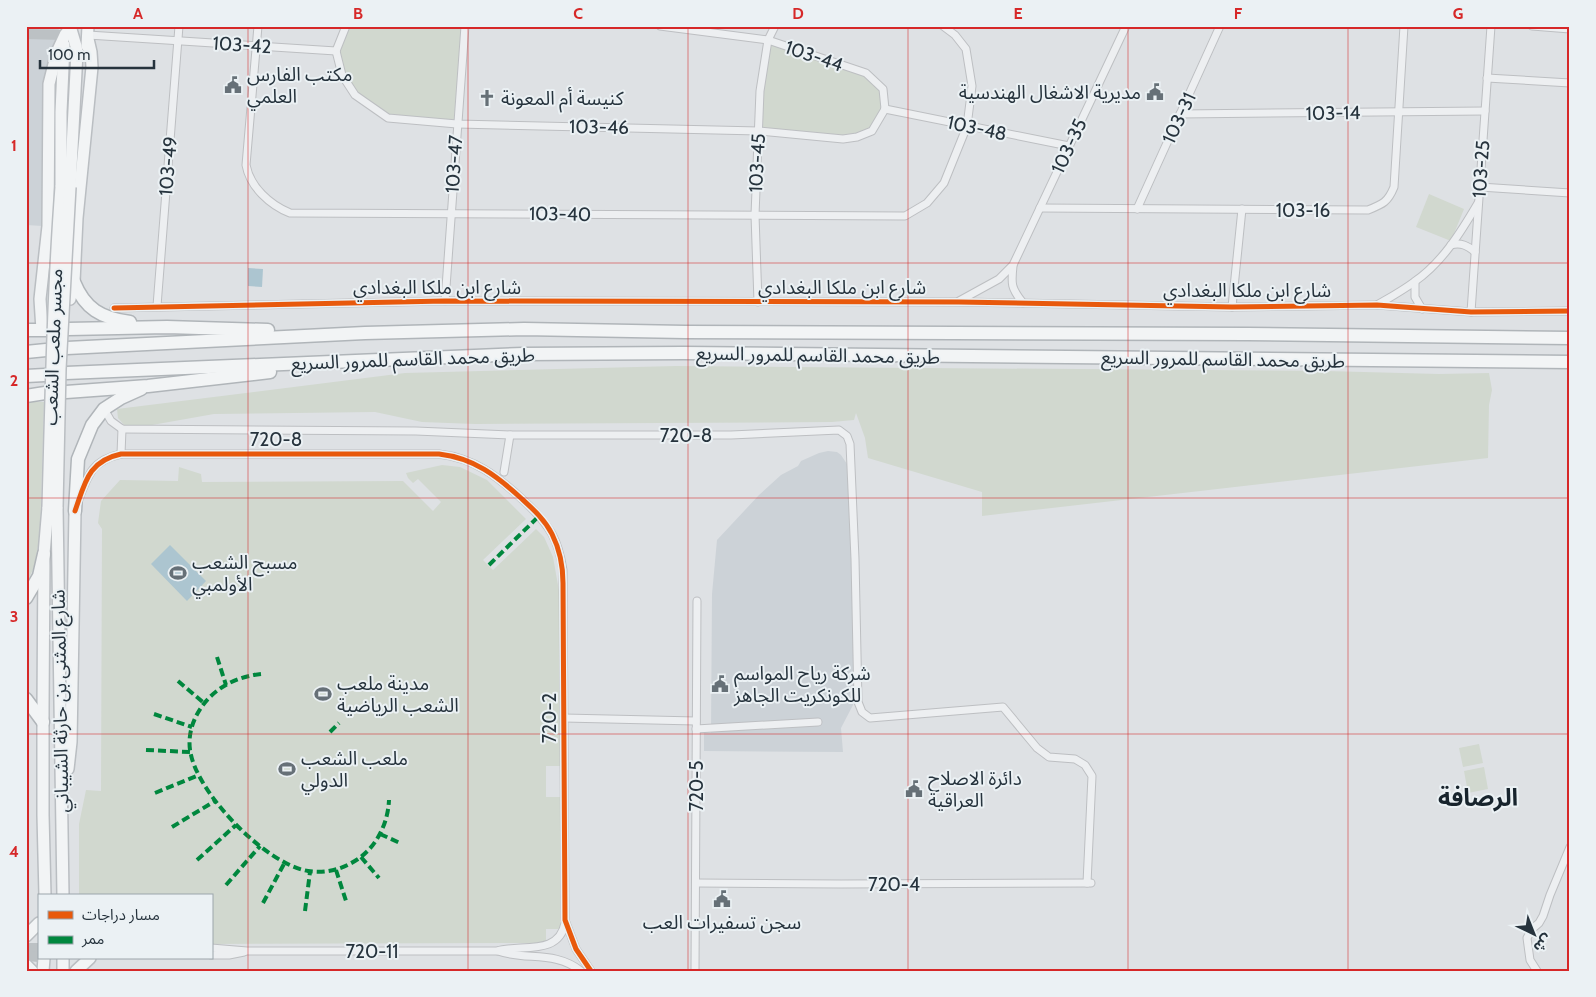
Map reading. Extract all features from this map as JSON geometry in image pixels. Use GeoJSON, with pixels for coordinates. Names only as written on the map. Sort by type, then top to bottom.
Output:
{"type":"FeatureCollection","features":[{"type":"Feature","properties":{"kind":"highway"},"geometry":{"type":"LineString","coordinates":[[74,282],[79,296],[91,308],[102,315],[112,319],[167,327]]}},
{"type":"Feature","properties":{"kind":"highway"},"geometry":{"type":"LineString","coordinates":[[68,329],[167,327],[365,332]]}},
{"type":"Feature","properties":{"kind":"highway","name":"طريق محمد القاسم للمرور السريع"},"geometry":{"type":"LineString","coordinates":[[67,348],[365,332],[524,329],[686,332],[1238,334],[1570,338]]}},
{"type":"Feature","properties":{"kind":"highway"},"geometry":{"type":"LineString","coordinates":[[26,330],[44,330]]}},
{"type":"Feature","properties":{"kind":"highway"},"geometry":{"type":"LineString","coordinates":[[26,352],[46,350]]}},
{"type":"Feature","properties":{"kind":"highway","name":"طريق محمد القاسم للمرور السريع"},"geometry":{"type":"LineString","coordinates":[[66,373],[523,354],[683,353],[1570,362]]}},
{"type":"Feature","properties":{"kind":"highway"},"geometry":{"type":"LineString","coordinates":[[66,392],[148,386],[368,361]]}},
{"type":"Feature","properties":{"kind":"highway"},"geometry":{"type":"LineString","coordinates":[[26,376],[45,375]]}},
{"type":"Feature","properties":{"kind":"highway"},"geometry":{"type":"LineString","coordinates":[[75,511],[78,460],[92,425],[104,409],[121,398],[148,386]]}},
{"type":"Feature","properties":{"kind":"highway"},"geometry":{"type":"LineString","coordinates":[[26,395],[44,393]]}},
{"type":"Feature","properties":{"kind":"highway"},"geometry":{"type":"LineString","coordinates":[[26,598],[39,576],[44,554]]}},
{"type":"Feature","properties":{"kind":"highway"},"geometry":{"type":"LineString","coordinates":[[26,699],[43,722]]}},
{"type":"Feature","properties":{"kind":"main road"},"geometry":{"type":"LineString","coordinates":[[66,187],[61,112],[69,28]]}},
{"type":"Feature","properties":{"kind":"main road"},"geometry":{"type":"LineString","coordinates":[[44,330],[40,299],[48,226],[49,84],[58,52],[69,28]]}},
{"type":"Feature","properties":{"kind":"main road"},"geometry":{"type":"LineString","coordinates":[[66,187],[88,33]]}},
{"type":"Feature","properties":{"kind":"main road"},"geometry":{"type":"LineString","coordinates":[[70,299],[74,282],[77,218],[92,67],[92,52],[88,33]]}},
{"type":"Feature","properties":{"kind":"main road","name":"مجسر ملعب الشعب"},"geometry":{"type":"LineString","coordinates":[[53,507],[52,359],[66,187]]}},
{"type":"Feature","properties":{"kind":"main road"},"geometry":{"type":"LineString","coordinates":[[40,299],[47,312]]}},
{"type":"Feature","properties":{"kind":"main road","name":"شارع المثنى بن حارثة الشيباني"},"geometry":{"type":"LineString","coordinates":[[45,894],[43,816],[44,554],[53,507]]}},
{"type":"Feature","properties":{"kind":"main road","name":"شارع المثنى بن حارثة الشيباني"},"geometry":{"type":"LineString","coordinates":[[53,507],[63,808],[63,894]]}},
{"type":"Feature","properties":{"kind":"main road"},"geometry":{"type":"LineString","coordinates":[[63,808],[71,742],[75,511]]}},
{"type":"Feature","properties":{"kind":"main road"},"geometry":{"type":"LineString","coordinates":[[26,936],[38,924]]}},
{"type":"Feature","properties":{"kind":"main road"},"geometry":{"type":"LineString","coordinates":[[76,971],[88,960]]}},
{"type":"Feature","properties":{"kind":"main road"},"geometry":{"type":"LineString","coordinates":[[26,965],[32,971]]}},
{"type":"Feature","properties":{"kind":"street","name":"103-49"},"geometry":{"type":"LineString","coordinates":[[157,306],[179,26]]}},
{"type":"Feature","properties":{"kind":"street","name":"103-40"},"geometry":{"type":"LineString","coordinates":[[258,26],[246,165],[251,181],[273,204],[290,213],[905,216],[927,203],[944,183],[968,126],[972,86],[966,49],[955,35],[943,26]]}},
{"type":"Feature","properties":{"kind":"street"},"geometry":{"type":"LineString","coordinates":[[336,51],[346,26]]}},
{"type":"Feature","properties":{"kind":"street","name":"103-47"},"geometry":{"type":"LineString","coordinates":[[445,302],[465,26]]}},
{"type":"Feature","properties":{"kind":"street","name":"103-44"},"geometry":{"type":"LineString","coordinates":[[660,26],[768,40],[866,73],[883,90],[885,109]]}},
{"type":"Feature","properties":{"kind":"street","name":"103-45"},"geometry":{"type":"LineString","coordinates":[[758,302],[755,215],[760,91],[768,40],[775,26]]}},
{"type":"Feature","properties":{"kind":"street","name":"103-35"},"geometry":{"type":"LineString","coordinates":[[959,302],[999,279],[1012,265],[1126,26]]}},
{"type":"Feature","properties":{"kind":"street","name":"103-31"},"geometry":{"type":"LineString","coordinates":[[1137,209],[1220,26]]}},
{"type":"Feature","properties":{"kind":"street","name":"103-16"},"geometry":{"type":"LineString","coordinates":[[1040,208],[1368,210],[1382,204],[1389,198],[1394,186],[1404,26]]}},
{"type":"Feature","properties":{"kind":"street","name":"103-25"},"geometry":{"type":"LineString","coordinates":[[1471,312],[1491,26]]}},
{"type":"Feature","properties":{"kind":"street"},"geometry":{"type":"LineString","coordinates":[[1532,26],[1570,29]]}},
{"type":"Feature","properties":{"kind":"street"},"geometry":{"type":"LineString","coordinates":[[26,34],[69,28]]}},
{"type":"Feature","properties":{"kind":"street","name":"103-42"},"geometry":{"type":"LineString","coordinates":[[88,33],[336,51]]}},
{"type":"Feature","properties":{"kind":"street","name":"103-46"},"geometry":{"type":"LineString","coordinates":[[336,51],[342,74],[355,95],[388,118],[457,124],[759,131],[842,139],[857,137],[872,131],[885,109]]}},
{"type":"Feature","properties":{"kind":"street"},"geometry":{"type":"LineString","coordinates":[[1487,78],[1570,83]]}},
{"type":"Feature","properties":{"kind":"street","name":"103-48"},"geometry":{"type":"LineString","coordinates":[[885,109],[1069,146]]}},
{"type":"Feature","properties":{"kind":"street","name":"103-14"},"geometry":{"type":"LineString","coordinates":[[1180,114],[1485,111]]}},
{"type":"Feature","properties":{"kind":"street"},"geometry":{"type":"LineString","coordinates":[[1480,187],[1570,193]]}},
{"type":"Feature","properties":{"kind":"street"},"geometry":{"type":"LineString","coordinates":[[1377,305],[1415,282],[1452,245],[1479,201]]}},
{"type":"Feature","properties":{"kind":"street"},"geometry":{"type":"LineString","coordinates":[[1232,307],[1242,209]]}},
{"type":"Feature","properties":{"kind":"street"},"geometry":{"type":"LineString","coordinates":[[1452,245],[1463,244],[1476,252]]}},
{"type":"Feature","properties":{"kind":"street","name":"103-35"},"geometry":{"type":"LineString","coordinates":[[1012,265],[1011,284],[1014,292],[1023,303]]}},
{"type":"Feature","properties":{"kind":"street"},"geometry":{"type":"LineString","coordinates":[[1415,282],[1414,297],[1422,309]]}},
{"type":"Feature","properties":{"kind":"street","name":"شارع ابن ملكا البغدادي"},"geometry":{"type":"LineString","coordinates":[[114,308],[445,302],[959,302],[1232,307],[1377,305],[1471,312],[1570,311]]}},
{"type":"Feature","properties":{"kind":"street"},"geometry":{"type":"LineString","coordinates":[[104,409],[111,421],[122,428],[121,454]]}},
{"type":"Feature","properties":{"kind":"street","name":"720-8"},"geometry":{"type":"LineString","coordinates":[[122,428],[416,431],[510,435],[731,435],[835,429],[844,432],[850,444],[858,702],[862,712],[870,718],[1003,707],[1037,748],[1049,756],[1075,759],[1085,765],[1092,776],[1090,883]]}},
{"type":"Feature","properties":{"kind":"street"},"geometry":{"type":"LineString","coordinates":[[504,472],[510,435]]}},
{"type":"Feature","properties":{"kind":"street","name":"720-8"},"geometry":{"type":"LineString","coordinates":[[75,511],[92,469],[110,456],[121,454],[439,454],[472,462],[502,481]]}},
{"type":"Feature","properties":{"kind":"street","name":"720-2"},"geometry":{"type":"LineString","coordinates":[[502,481],[541,518],[552,533],[561,557],[563,583],[565,920],[572,940],[591,971]]}},
{"type":"Feature","properties":{"kind":"street","name":"720-5"},"geometry":{"type":"LineString","coordinates":[[695,971],[697,601]]}},
{"type":"Feature","properties":{"kind":"street"},"geometry":{"type":"LineString","coordinates":[[564,718],[696,725],[818,722]]}},
{"type":"Feature","properties":{"kind":"street"},"geometry":{"type":"LineString","coordinates":[[1537,971],[1530,960],[1527,938],[1532,929],[1544,916],[1550,895],[1570,847]]}},
{"type":"Feature","properties":{"kind":"street","name":"720-4"},"geometry":{"type":"LineString","coordinates":[[696,883],[1090,883]]}},
{"type":"Feature","properties":{"kind":"street"},"geometry":{"type":"LineString","coordinates":[[556,940],[563,931],[565,920]]}},
{"type":"Feature","properties":{"kind":"street","name":"720-11"},"geometry":{"type":"LineString","coordinates":[[212,948],[247,951],[497,951],[511,948],[544,946],[562,937],[572,940]]}},
{"type":"Feature","properties":{"kind":"street","name":"720-11"},"geometry":{"type":"LineString","coordinates":[[212,956],[247,951]]}},
{"type":"Feature","properties":{"kind":"street","name":"720-11"},"geometry":{"type":"LineString","coordinates":[[497,951],[549,957],[558,959],[578,969]]}},
{"type":"Feature","properties":{"kind":"street"},"geometry":{"type":"LineString","coordinates":[[578,969],[582,959]]}},
{"type":"Feature","properties":{"kind":"shaded area"},"geometry":{"type":"Polygon","coordinates":[[[26,26],[59,26],[43,226],[26,225],[26,26]]]}},
{"type":"Feature","properties":{"kind":"shaded area"},"geometry":{"type":"Polygon","coordinates":[[[347,26],[464,26],[454,119],[429,122],[388,118],[355,95],[342,75],[336,51],[347,26]]]}},
{"type":"Feature","properties":{"kind":"shaded area"},"geometry":{"type":"Polygon","coordinates":[[[768,40],[866,73],[883,89],[885,109],[872,131],[857,137],[759,131],[768,40]]]}},
{"type":"Feature","properties":{"kind":"shaded area"},"geometry":{"type":"Polygon","coordinates":[[[1429,194],[1464,209],[1451,241],[1416,227],[1429,194]]]}},
{"type":"Feature","properties":{"kind":"shaded area"},"geometry":{"type":"Polygon","coordinates":[[[676,366],[1489,373],[1492,390],[1489,405],[1488,458],[982,516],[982,492],[868,458],[865,438],[856,413],[854,420],[832,422],[475,424],[422,422],[375,412],[214,414],[152,425],[126,427],[118,418],[117,409],[405,373],[676,366]]]}},
{"type":"Feature","properties":{"kind":"shaded area"},"geometry":{"type":"Polygon","coordinates":[[[26,402],[44,402],[40,535],[34,567],[26,585],[26,402]]]}},
{"type":"Feature","properties":{"kind":"shaded area"},"geometry":{"type":"Polygon","coordinates":[[[828,451],[837,452],[841,455],[849,467],[855,695],[853,705],[841,728],[843,752],[704,751],[704,733],[711,733],[712,594],[717,540],[759,495],[781,475],[798,466],[801,461],[828,451]]]}},
{"type":"Feature","properties":{"kind":"shaded area","name":"مدينة ملعب الشعب الرياضية"},"geometry":{"type":"Polygon","coordinates":[[[442,465],[460,467],[487,480],[526,519],[483,560],[493,570],[536,529],[544,537],[553,557],[559,591],[560,766],[546,766],[546,797],[560,797],[560,929],[546,929],[546,943],[212,944],[212,894],[79,894],[79,824],[86,790],[101,791],[102,529],[98,523],[101,501],[120,480],[178,481],[179,467],[201,474],[202,482],[403,481],[433,511],[441,502],[418,479],[413,483],[406,473],[442,465]]]}},
{"type":"Feature","properties":{"kind":"shaded area"},"geometry":{"type":"Polygon","coordinates":[[[1479,744],[1483,763],[1463,767],[1459,748],[1479,744]]]}},
{"type":"Feature","properties":{"kind":"shaded area"},"geometry":{"type":"Polygon","coordinates":[[[1484,767],[1488,789],[1468,793],[1464,771],[1484,767]]]}},
{"type":"Feature","properties":{"kind":"water"},"geometry":{"type":"Polygon","coordinates":[[[248,268],[263,269],[262,287],[248,286],[248,268]]]}},
{"type":"Feature","properties":{"kind":"water","name":"مسبح الشعب الأولمبي"},"geometry":{"type":"Polygon","coordinates":[[[170,545],[206,581],[187,601],[151,564],[170,545]]]}},
{"type":"Feature","properties":{"kind":"marked path"},"geometry":{"type":"LineString","coordinates":[[489,565],[539,516]]}},
{"type":"Feature","properties":{"kind":"marked path"},"geometry":{"type":"LineString","coordinates":[[217,657],[226,685]]}},
{"type":"Feature","properties":{"kind":"marked path"},"geometry":{"type":"LineString","coordinates":[[261,674],[246,677],[219,689],[203,705],[195,718],[190,732],[191,755],[197,771],[207,789],[237,826],[273,856],[291,866],[315,872],[328,871],[352,863],[371,848],[384,825],[389,800]]}},
{"type":"Feature","properties":{"kind":"marked path"},"geometry":{"type":"LineString","coordinates":[[178,681],[204,703]]}},
{"type":"Feature","properties":{"kind":"marked path"},"geometry":{"type":"LineString","coordinates":[[154,714],[192,727]]}},
{"type":"Feature","properties":{"kind":"marked path"},"geometry":{"type":"LineString","coordinates":[[330,732],[339,723]]}},
{"type":"Feature","properties":{"kind":"marked path"},"geometry":{"type":"LineString","coordinates":[[146,750],[190,752]]}},
{"type":"Feature","properties":{"kind":"marked path"},"geometry":{"type":"LineString","coordinates":[[155,793],[199,775]]}},
{"type":"Feature","properties":{"kind":"marked path"},"geometry":{"type":"LineString","coordinates":[[172,827],[215,801]]}},
{"type":"Feature","properties":{"kind":"marked path"},"geometry":{"type":"LineString","coordinates":[[197,860],[236,825]]}},
{"type":"Feature","properties":{"kind":"marked path"},"geometry":{"type":"LineString","coordinates":[[380,834],[400,843]]}},
{"type":"Feature","properties":{"kind":"marked path"},"geometry":{"type":"LineString","coordinates":[[226,885],[260,846]]}},
{"type":"Feature","properties":{"kind":"marked path"},"geometry":{"type":"LineString","coordinates":[[361,857],[379,878]]}},
{"type":"Feature","properties":{"kind":"marked path"},"geometry":{"type":"LineString","coordinates":[[263,903],[285,862]]}},
{"type":"Feature","properties":{"kind":"marked path"},"geometry":{"type":"LineString","coordinates":[[336,870],[347,904]]}},
{"type":"Feature","properties":{"kind":"marked path"},"geometry":{"type":"LineString","coordinates":[[305,911],[310,872]]}},
{"type":"Feature","properties":{"kind":"cycle path"},"geometry":{"type":"LineString","coordinates":[[114,308],[445,301],[959,302],[1232,307],[1377,305],[1471,312],[1570,311]]}},
{"type":"Feature","properties":{"kind":"cycle path"},"geometry":{"type":"LineString","coordinates":[[75,511],[89,475],[101,462],[121,454],[439,454],[463,459],[474,464],[484,469],[513,491],[546,524],[555,540],[562,564],[565,920],[576,949],[591,971]]}},
{"type":"Feature","properties":{"kind":"place","name":"مكتب الفارس العلمي"},"geometry":{"type":"Point","coordinates":[233,85]}},
{"type":"Feature","properties":{"kind":"place","name":"مديرية الاشغال الهندسية"},"geometry":{"type":"Point","coordinates":[1155,92]}},
{"type":"Feature","properties":{"kind":"place","name":"كنيسة أم المعونة"},"geometry":{"type":"Point","coordinates":[487,98]}},
{"type":"Feature","properties":{"kind":"place","name":"مسبح الشعب الأولمبي"},"geometry":{"type":"Point","coordinates":[178,573]}},
{"type":"Feature","properties":{"kind":"place","name":"شركة رياح المواسم للكونكريت الجاهز"},"geometry":{"type":"Point","coordinates":[720,684]}},
{"type":"Feature","properties":{"kind":"place","name":"مدينة ملعب الشعب الرياضية"},"geometry":{"type":"Point","coordinates":[323,694]}},
{"type":"Feature","properties":{"kind":"place","name":"ملعب الشعب الدولي"},"geometry":{"type":"Point","coordinates":[287,769]}},
{"type":"Feature","properties":{"kind":"place","name":"دائرة الاصلاح العراقية"},"geometry":{"type":"Point","coordinates":[914,789]}},
{"type":"Feature","properties":{"kind":"place","name":"سجن تسفيرات العب"},"geometry":{"type":"Point","coordinates":[722,899]}},
{"type":"Feature","properties":{"kind":"district","name":"الرصافة"},"geometry":{"type":"Point","coordinates":[1478,797]}}]}
